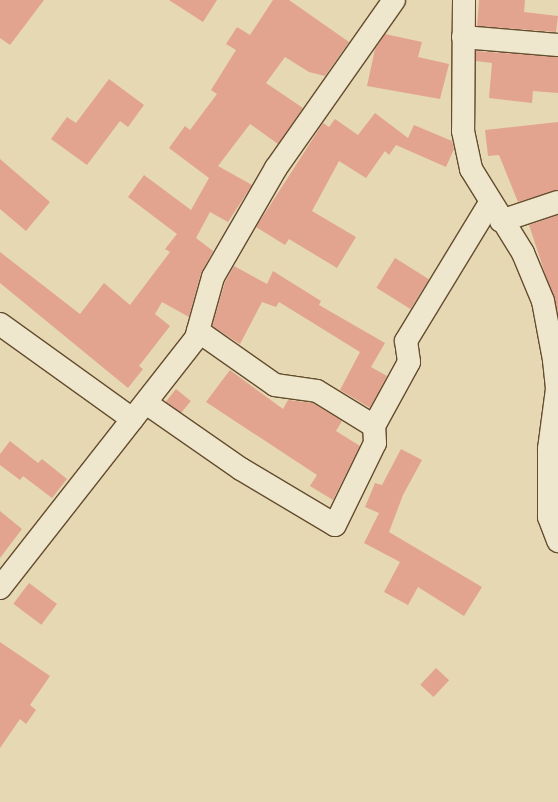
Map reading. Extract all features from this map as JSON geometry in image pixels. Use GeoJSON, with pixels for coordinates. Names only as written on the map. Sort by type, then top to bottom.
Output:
{"type":"FeatureCollection","features":[{"type":"Feature","properties":{"kind":"street"},"geometry":{"type":"LineString","coordinates":[[2,579],[182,358],[198,331],[213,277],[276,168],[394,0]]}},
{"type":"Feature","properties":{"kind":"street"},"geometry":{"type":"LineString","coordinates":[[464,0],[463,130],[471,169],[496,212],[524,253],[550,299],[557,389],[549,449],[554,504],[549,517],[558,541]]}},
{"type":"Feature","properties":{"kind":"street"},"geometry":{"type":"LineString","coordinates":[[463,37],[558,45]]}},
{"type":"Feature","properties":{"kind":"street"},"geometry":{"type":"LineString","coordinates":[[146,403],[241,469],[335,525],[375,443],[374,426],[410,362],[406,341],[496,212],[558,202]]}},
{"type":"Feature","properties":{"kind":"street"},"geometry":{"type":"LineString","coordinates":[[0,324],[132,419]]}},
{"type":"Feature","properties":{"kind":"street"},"geometry":{"type":"LineString","coordinates":[[198,331],[275,385],[317,391],[374,426]]}},
{"type":"Feature","properties":{"kind":"building"},"geometry":{"type":"Polygon","coordinates":[[[0,0],[44,0],[10,45],[0,38],[0,0]]]}},
{"type":"Feature","properties":{"kind":"building"},"geometry":{"type":"Polygon","coordinates":[[[169,0],[217,0],[203,22],[169,0]]]}},
{"type":"Feature","properties":{"kind":"building"},"geometry":{"type":"Polygon","coordinates":[[[273,0],[289,0],[349,42],[325,76],[309,72],[285,57],[266,83],[303,108],[278,144],[250,124],[218,166],[252,185],[228,222],[210,212],[196,238],[213,251],[201,273],[189,317],[162,302],[155,314],[170,326],[139,366],[143,369],[128,388],[0,283],[0,252],[80,314],[104,283],[130,305],[170,252],[165,249],[177,234],[128,197],[144,175],[191,210],[209,178],[169,148],[185,126],[190,130],[217,94],[211,90],[236,50],[226,44],[237,27],[250,35],[273,0]]]}},
{"type":"Feature","properties":{"kind":"building"},"geometry":{"type":"Polygon","coordinates":[[[479,0],[525,0],[524,12],[558,16],[556,32],[477,26],[479,0]]]}},
{"type":"Feature","properties":{"kind":"building"},"geometry":{"type":"Polygon","coordinates":[[[385,34],[422,42],[418,57],[449,64],[440,99],[367,86],[375,49],[385,34]]]}},
{"type":"Feature","properties":{"kind":"building"},"geometry":{"type":"Polygon","coordinates":[[[476,51],[558,57],[558,93],[533,91],[532,103],[489,98],[492,63],[476,61],[476,51]]]}},
{"type":"Feature","properties":{"kind":"building"},"geometry":{"type":"Polygon","coordinates":[[[109,79],[144,105],[128,127],[120,121],[87,165],[51,139],[67,117],[76,123],[109,79]]]}},
{"type":"Feature","properties":{"kind":"building"},"geometry":{"type":"Polygon","coordinates":[[[375,113],[408,138],[414,125],[452,141],[454,149],[446,167],[396,145],[389,155],[385,151],[366,178],[339,161],[312,211],[356,237],[337,268],[289,239],[285,245],[256,227],[323,123],[329,127],[335,119],[358,135],[375,113]]]}},
{"type":"Feature","properties":{"kind":"building"},"geometry":{"type":"Polygon","coordinates":[[[558,122],[558,190],[518,202],[499,155],[488,156],[485,130],[558,122]]]}},
{"type":"Feature","properties":{"kind":"building"},"geometry":{"type":"Polygon","coordinates":[[[0,159],[50,202],[26,231],[0,209],[0,159]]]}},
{"type":"Feature","properties":{"kind":"building"},"geometry":{"type":"Polygon","coordinates":[[[558,215],[558,313],[529,225],[558,215]]]}},
{"type":"Feature","properties":{"kind":"building"},"geometry":{"type":"Polygon","coordinates":[[[395,258],[429,279],[410,309],[376,288],[395,258]]]}},
{"type":"Feature","properties":{"kind":"building"},"geometry":{"type":"Polygon","coordinates":[[[234,266],[267,284],[273,271],[321,301],[319,305],[385,343],[371,367],[387,376],[370,408],[340,390],[360,352],[279,302],[276,307],[262,302],[240,344],[212,326],[225,282],[234,266]]]}},
{"type":"Feature","properties":{"kind":"building"},"geometry":{"type":"Polygon","coordinates":[[[230,370],[283,409],[288,400],[313,403],[342,421],[336,431],[360,446],[333,500],[310,486],[317,475],[206,402],[230,370]]]}},
{"type":"Feature","properties":{"kind":"building"},"geometry":{"type":"Polygon","coordinates":[[[176,389],[191,401],[181,413],[166,401],[176,389]]]}},
{"type":"Feature","properties":{"kind":"building"},"geometry":{"type":"Polygon","coordinates":[[[10,441],[38,463],[42,459],[67,479],[52,498],[23,476],[20,480],[0,465],[0,454],[10,441]]]}},
{"type":"Feature","properties":{"kind":"building"},"geometry":{"type":"Polygon","coordinates":[[[401,449],[422,460],[403,495],[389,532],[482,587],[464,616],[418,587],[408,605],[384,592],[400,562],[364,543],[379,513],[365,507],[375,483],[382,485],[401,449]]]}},
{"type":"Feature","properties":{"kind":"building"},"geometry":{"type":"Polygon","coordinates":[[[0,511],[22,529],[0,558],[0,511]]]}},
{"type":"Feature","properties":{"kind":"building"},"geometry":{"type":"Polygon","coordinates":[[[29,583],[57,604],[41,625],[13,604],[29,583]]]}},
{"type":"Feature","properties":{"kind":"building"},"geometry":{"type":"Polygon","coordinates":[[[0,642],[50,676],[30,705],[36,710],[26,724],[20,719],[0,748],[0,642]]]}},
{"type":"Feature","properties":{"kind":"building"},"geometry":{"type":"Polygon","coordinates":[[[436,668],[449,680],[433,697],[420,685],[436,668]]]}}]}
